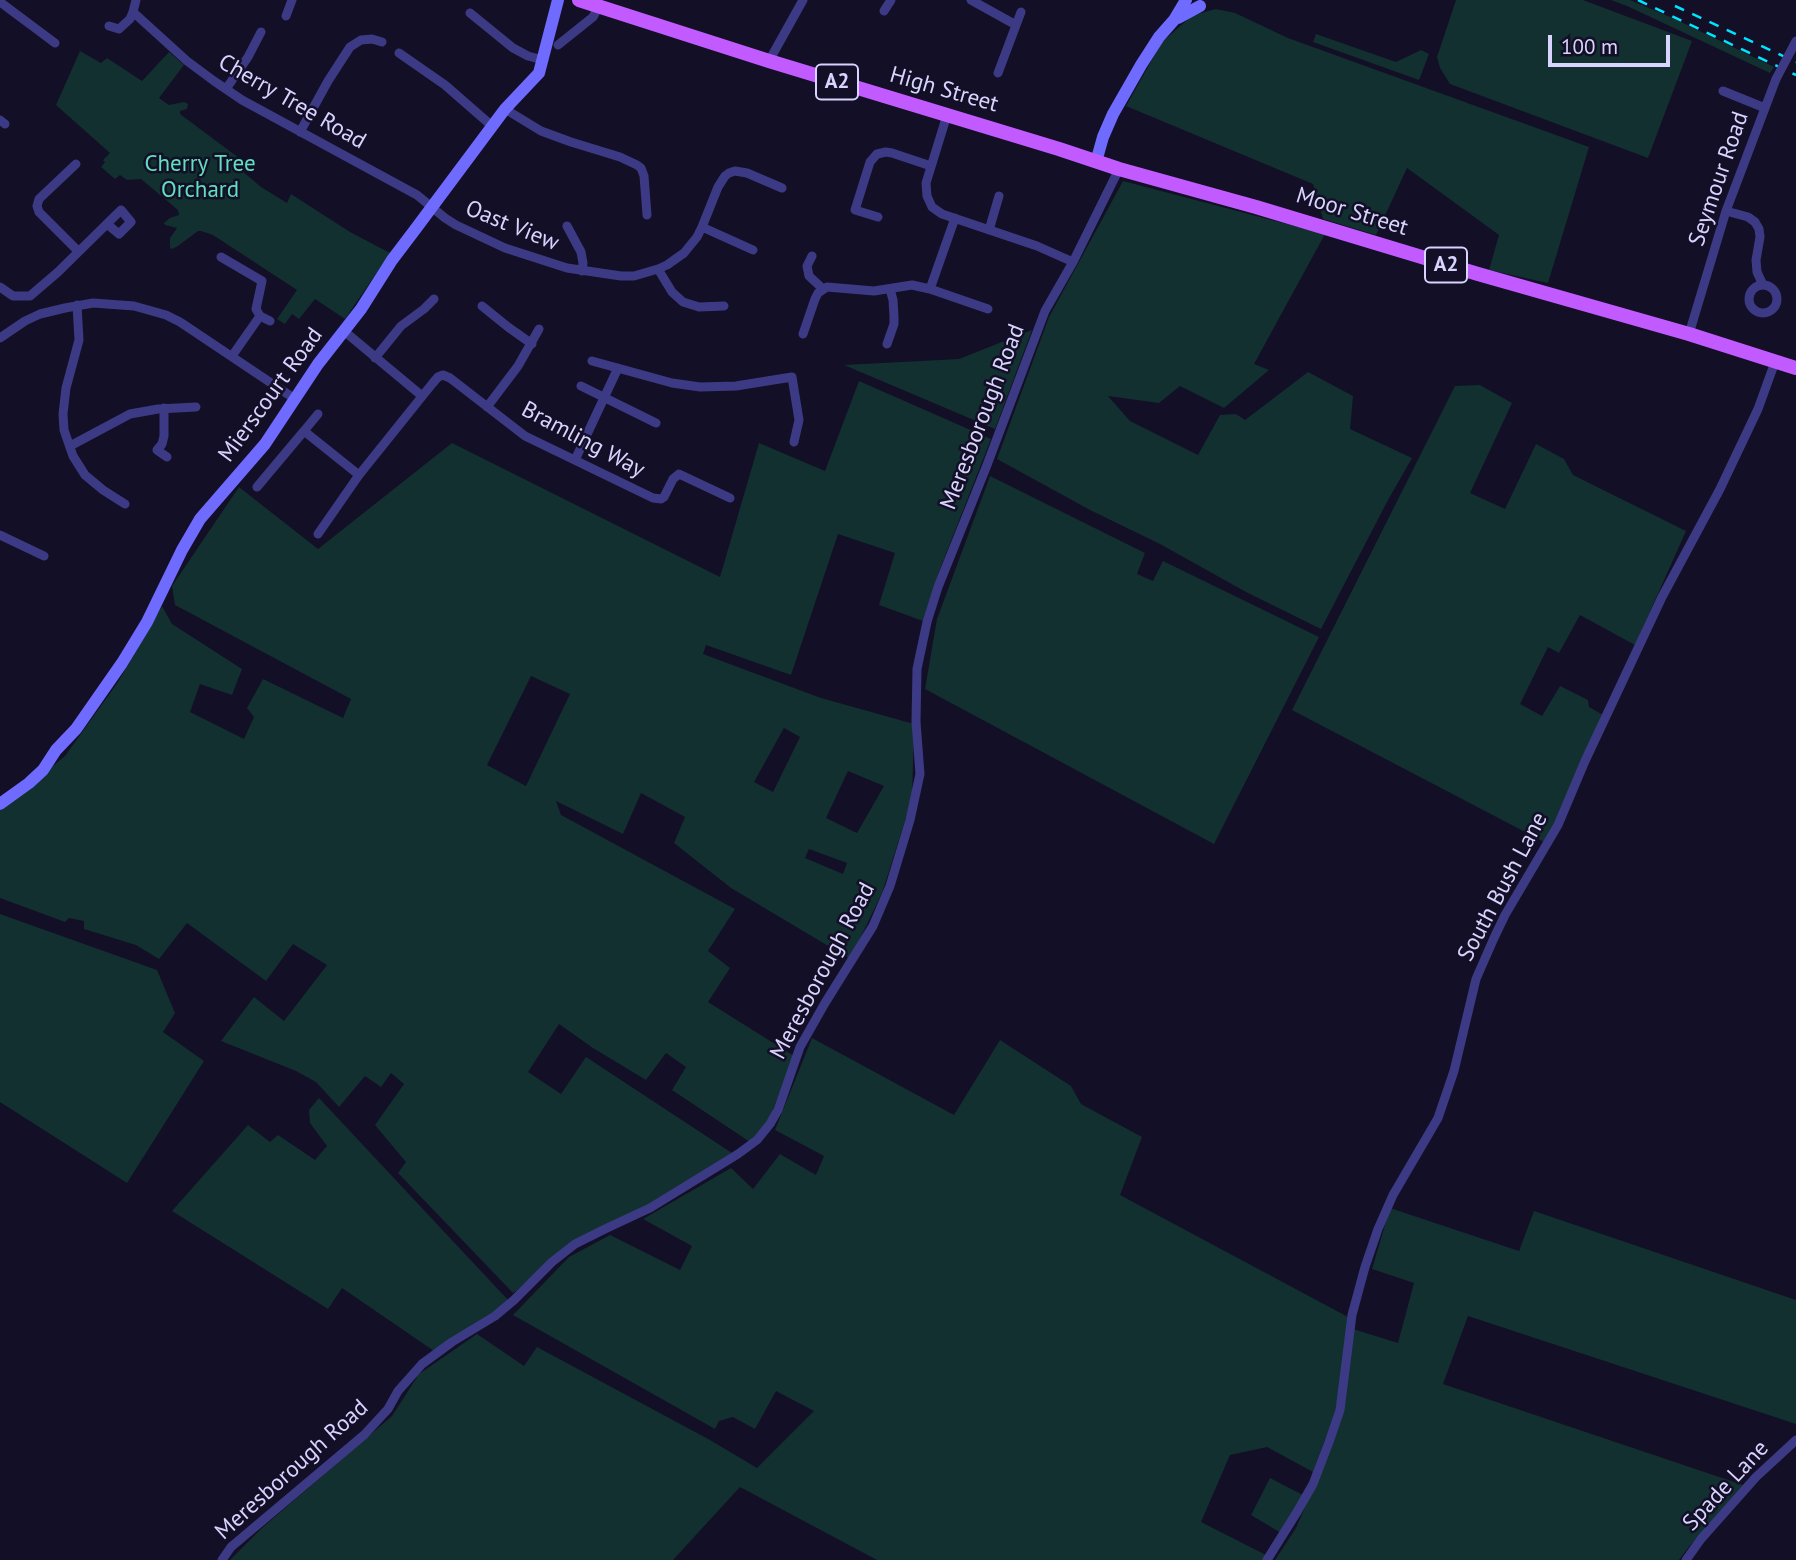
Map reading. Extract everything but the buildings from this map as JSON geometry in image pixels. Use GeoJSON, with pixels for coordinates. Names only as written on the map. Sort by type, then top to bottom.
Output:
{"type":"FeatureCollection","features":[{"type":"Feature","properties":{"kind":"main road","name":"High Street"},"geometry":{"type":"LineString","coordinates":[[579,0],[1096,162]]}},
{"type":"Feature","properties":{"kind":"main road","name":"Moor Street"},"geometry":{"type":"LineString","coordinates":[[1096,162],[1256,206],[1796,368]]}},
{"type":"Feature","properties":{"kind":"street"},"geometry":{"type":"LineString","coordinates":[[109,26],[120,29],[130,19],[136,0]]}},
{"type":"Feature","properties":{"kind":"street"},"geometry":{"type":"LineString","coordinates":[[286,16],[292,0]]}},
{"type":"Feature","properties":{"kind":"street","name":"Mierscourt Road"},"geometry":{"type":"LineString","coordinates":[[0,804],[43,770],[76,729],[147,622],[200,519],[253,460],[318,364],[361,309],[432,207],[505,109],[536,77],[541,68],[558,0]]}},
{"type":"Feature","properties":{"kind":"street"},"geometry":{"type":"LineString","coordinates":[[769,61],[803,0]]}},
{"type":"Feature","properties":{"kind":"street"},"geometry":{"type":"LineString","coordinates":[[884,11],[891,0]]}},
{"type":"Feature","properties":{"kind":"street"},"geometry":{"type":"LineString","coordinates":[[971,0],[1016,25]]}},
{"type":"Feature","properties":{"kind":"street"},"geometry":{"type":"LineString","coordinates":[[1096,162],[1113,114],[1159,37],[1186,0],[1192,6],[1205,3]]}},
{"type":"Feature","properties":{"kind":"street"},"geometry":{"type":"LineString","coordinates":[[0,2],[55,43]]}},
{"type":"Feature","properties":{"kind":"street"},"geometry":{"type":"LineString","coordinates":[[1174,20],[1205,3]]}},
{"type":"Feature","properties":{"kind":"street"},"geometry":{"type":"LineString","coordinates":[[558,45],[593,17],[599,6]]}},
{"type":"Feature","properties":{"kind":"street","name":"Cherry Tree Road"},"geometry":{"type":"LineString","coordinates":[[133,12],[187,61],[226,89],[417,195],[432,207]]}},
{"type":"Feature","properties":{"kind":"street"},"geometry":{"type":"LineString","coordinates":[[998,73],[1021,12]]}},
{"type":"Feature","properties":{"kind":"street"},"geometry":{"type":"LineString","coordinates":[[470,13],[513,48],[543,60]]}},
{"type":"Feature","properties":{"kind":"street"},"geometry":{"type":"LineString","coordinates":[[226,89],[261,32]]}},
{"type":"Feature","properties":{"kind":"street"},"geometry":{"type":"LineString","coordinates":[[300,132],[350,47],[361,40],[382,42]]}},
{"type":"Feature","properties":{"kind":"street","name":"Seymour Road"},"geometry":{"type":"LineString","coordinates":[[1689,334],[1726,211],[1776,79],[1796,40]]}},
{"type":"Feature","properties":{"kind":"street"},"geometry":{"type":"LineString","coordinates":[[398,53],[445,85],[492,126]]}},
{"type":"Feature","properties":{"kind":"street"},"geometry":{"type":"LineString","coordinates":[[1723,91],[1765,108]]}},
{"type":"Feature","properties":{"kind":"street"},"geometry":{"type":"LineString","coordinates":[[505,109],[541,131],[637,165],[644,176],[647,215]]}},
{"type":"Feature","properties":{"kind":"street"},"geometry":{"type":"LineString","coordinates":[[947,115],[926,183],[930,202],[937,211],[1073,261]]}},
{"type":"Feature","properties":{"kind":"street"},"geometry":{"type":"LineString","coordinates":[[878,217],[855,210],[873,157],[886,152],[931,166]]}},
{"type":"Feature","properties":{"kind":"street"},"geometry":{"type":"LineString","coordinates":[[76,164],[39,199],[37,206],[39,212],[78,251]]}},
{"type":"Feature","properties":{"kind":"street","name":"Meresborough Road"},"geometry":{"type":"LineString","coordinates":[[222,1560],[231,1546],[364,1435],[388,1409],[398,1391],[422,1364],[495,1316],[575,1244],[650,1208],[748,1147],[770,1124],[778,1110],[800,1047],[873,926],[891,886],[920,774],[916,722],[917,668],[927,622],[950,555],[1045,311],[1119,169]]}},
{"type":"Feature","properties":{"kind":"street","name":"Oast View"},"geometry":{"type":"LineString","coordinates":[[432,207],[456,225],[498,245],[552,264],[582,271],[634,276],[667,265],[684,253],[702,228],[718,187],[729,173],[747,173],[782,188]]}},
{"type":"Feature","properties":{"kind":"street"},"geometry":{"type":"LineString","coordinates":[[989,230],[999,196]]}},
{"type":"Feature","properties":{"kind":"street"},"geometry":{"type":"LineString","coordinates":[[1726,211],[1748,218],[1755,222],[1759,229],[1756,260],[1757,272],[1763,285]]}},
{"type":"Feature","properties":{"kind":"street"},"geometry":{"type":"LineString","coordinates":[[930,289],[955,218]]}},
{"type":"Feature","properties":{"kind":"street"},"geometry":{"type":"LineString","coordinates":[[0,288],[13,296],[30,296],[107,224]]}},
{"type":"Feature","properties":{"kind":"street","name":"Oast View"},"geometry":{"type":"LineString","coordinates":[[567,226],[581,252],[582,271]]}},
{"type":"Feature","properties":{"kind":"street"},"geometry":{"type":"LineString","coordinates":[[702,228],[753,250]]}},
{"type":"Feature","properties":{"kind":"street"},"geometry":{"type":"LineString","coordinates":[[812,256],[807,266],[809,276],[823,289]]}},
{"type":"Feature","properties":{"kind":"street"},"geometry":{"type":"LineString","coordinates":[[221,257],[262,281],[256,309],[260,316],[270,321]]}},
{"type":"Feature","properties":{"kind":"street"},"geometry":{"type":"LineString","coordinates":[[658,269],[672,292],[683,302],[699,307],[724,306]]}},
{"type":"Feature","properties":{"kind":"street"},"geometry":{"type":"LineString","coordinates":[[803,334],[815,299],[823,289],[832,286],[874,291],[912,285],[988,309]]}},
{"type":"Feature","properties":{"kind":"street"},"geometry":{"type":"LineString","coordinates":[[887,344],[894,324],[890,289]]}},
{"type":"Feature","properties":{"kind":"street"},"geometry":{"type":"LineString","coordinates":[[375,358],[401,326],[434,299]]}},
{"type":"Feature","properties":{"kind":"street"},"geometry":{"type":"LineString","coordinates":[[0,338],[25,321],[47,312],[77,305],[115,304],[159,312],[190,328],[295,398]]}},
{"type":"Feature","properties":{"kind":"street"},"geometry":{"type":"LineString","coordinates":[[77,305],[79,340],[69,374],[64,404],[64,430],[69,446],[85,475],[125,504]]}},
{"type":"Feature","properties":{"kind":"street"},"geometry":{"type":"LineString","coordinates":[[482,306],[532,344]]}},
{"type":"Feature","properties":{"kind":"street"},"geometry":{"type":"LineString","coordinates":[[232,356],[260,316]]}},
{"type":"Feature","properties":{"kind":"street"},"geometry":{"type":"LineString","coordinates":[[488,407],[518,366],[539,329]]}},
{"type":"Feature","properties":{"kind":"street"},"geometry":{"type":"LineString","coordinates":[[344,331],[422,396]]}},
{"type":"Feature","properties":{"kind":"street"},"geometry":{"type":"LineString","coordinates":[[592,361],[672,383],[700,387],[736,386],[792,377],[799,420],[794,442]]}},
{"type":"Feature","properties":{"kind":"street","name":"South Bush Lane"},"geometry":{"type":"LineString","coordinates":[[1267,1560],[1313,1484],[1329,1442],[1340,1410],[1352,1315],[1365,1267],[1393,1195],[1438,1118],[1454,1071],[1476,979],[1505,915],[1558,825],[1662,597],[1720,489],[1758,409],[1775,362]]}},
{"type":"Feature","properties":{"kind":"street"},"geometry":{"type":"LineString","coordinates":[[575,460],[618,368]]}},
{"type":"Feature","properties":{"kind":"street","name":"Bramling Way"},"geometry":{"type":"LineString","coordinates":[[318,534],[359,475],[422,396],[438,377],[443,375],[525,436],[657,499],[664,497],[679,474],[730,498]]}},
{"type":"Feature","properties":{"kind":"street"},"geometry":{"type":"LineString","coordinates":[[581,386],[656,423]]}},
{"type":"Feature","properties":{"kind":"street"},"geometry":{"type":"LineString","coordinates":[[69,446],[130,414],[163,408],[195,407]]}},
{"type":"Feature","properties":{"kind":"street"},"geometry":{"type":"LineString","coordinates":[[163,408],[164,436],[157,450],[167,457]]}},
{"type":"Feature","properties":{"kind":"street"},"geometry":{"type":"LineString","coordinates":[[257,487],[317,414]]}},
{"type":"Feature","properties":{"kind":"street"},"geometry":{"type":"LineString","coordinates":[[304,431],[359,475]]}},
{"type":"Feature","properties":{"kind":"street"},"geometry":{"type":"LineString","coordinates":[[0,535],[44,556]]}},
{"type":"Feature","properties":{"kind":"street","name":"Spade Lane"},"geometry":{"type":"LineString","coordinates":[[1686,1560],[1756,1477],[1796,1440]]}},
{"type":"Feature","properties":{"kind":"green space"},"geometry":{"type":"Polygon","coordinates":[[[1456,0],[1583,0],[1692,41],[1648,158],[1450,84],[1437,57],[1456,0]]]}},
{"type":"Feature","properties":{"kind":"green space"},"geometry":{"type":"Polygon","coordinates":[[[1611,0],[1630,0],[1774,67],[1770,73],[1611,0]]]}},
{"type":"Feature","properties":{"kind":"green space"},"geometry":{"type":"Polygon","coordinates":[[[1216,9],[1235,13],[1288,38],[1589,147],[1548,283],[1489,270],[1499,235],[1407,168],[1376,235],[1323,219],[1313,184],[1126,106],[1162,42],[1193,15],[1216,9]]]}},
{"type":"Feature","properties":{"kind":"green space"},"geometry":{"type":"Polygon","coordinates":[[[1316,34],[1396,62],[1421,50],[1429,54],[1419,80],[1313,42],[1316,34]]]}},
{"type":"Feature","properties":{"kind":"green space","name":"Cherry Tree Orchard"},"geometry":{"type":"Polygon","coordinates":[[[80,51],[101,63],[107,58],[142,81],[169,52],[184,65],[159,98],[169,105],[184,102],[188,104],[187,109],[180,111],[180,114],[243,161],[241,170],[261,187],[287,203],[291,194],[350,232],[390,253],[345,319],[315,299],[299,319],[292,314],[285,324],[277,319],[297,290],[213,235],[198,231],[178,246],[170,248],[170,238],[177,228],[164,223],[179,215],[178,210],[141,179],[127,180],[120,175],[115,179],[101,167],[105,162],[103,160],[110,153],[56,105],[80,51]]]}},
{"type":"Feature","properties":{"kind":"green space"},"geometry":{"type":"Polygon","coordinates":[[[1123,181],[1325,234],[1254,364],[1269,370],[1224,408],[1180,386],[1159,403],[1108,396],[1130,421],[1198,455],[1220,415],[1236,414],[1245,420],[1308,372],[1353,396],[1350,429],[1412,458],[1321,629],[997,459],[1049,317],[1123,181]]]}},
{"type":"Feature","properties":{"kind":"green space"},"geometry":{"type":"Polygon","coordinates":[[[1032,330],[995,429],[844,365],[959,359],[1032,330]]]}},
{"type":"Feature","properties":{"kind":"green space"},"geometry":{"type":"Polygon","coordinates":[[[859,381],[991,439],[940,569],[923,621],[879,605],[895,553],[838,534],[791,675],[706,645],[703,654],[821,698],[914,724],[912,799],[882,893],[850,959],[731,888],[674,843],[685,817],[641,793],[623,834],[556,801],[561,815],[735,909],[708,951],[730,968],[708,1002],[794,1056],[769,1120],[750,1142],[672,1090],[686,1067],[666,1053],[646,1080],[559,1024],[528,1072],[561,1094],[586,1057],[732,1153],[634,1213],[572,1241],[513,1293],[398,1173],[406,1162],[375,1125],[404,1084],[391,1073],[381,1087],[365,1076],[339,1107],[316,1082],[296,1071],[221,1041],[254,997],[284,1021],[327,965],[293,944],[266,981],[187,923],[159,959],[136,945],[84,929],[84,921],[69,918],[65,922],[0,898],[0,810],[65,756],[118,682],[162,606],[172,624],[242,669],[232,695],[200,684],[190,712],[244,739],[254,717],[247,708],[263,679],[343,718],[351,699],[175,605],[172,586],[239,487],[318,549],[452,443],[720,577],[759,443],[825,471],[859,381]],[[531,676],[487,765],[526,786],[570,694],[531,676]],[[784,728],[754,782],[773,792],[800,737],[784,728]],[[848,771],[826,818],[857,833],[884,786],[848,771]],[[809,849],[805,858],[843,874],[847,863],[809,849]]]}},
{"type":"Feature","properties":{"kind":"green space"},"geometry":{"type":"Polygon","coordinates":[[[1480,385],[1512,403],[1470,493],[1505,509],[1536,444],[1564,459],[1573,475],[1686,531],[1635,645],[1580,615],[1559,653],[1548,647],[1520,704],[1542,716],[1560,686],[1588,700],[1589,707],[1605,716],[1546,843],[1292,710],[1455,386],[1480,385]]]}},
{"type":"Feature","properties":{"kind":"green space"},"geometry":{"type":"Polygon","coordinates":[[[990,476],[1145,553],[1137,574],[1153,581],[1163,561],[1319,637],[1214,844],[925,689],[937,619],[990,476]]]}},
{"type":"Feature","properties":{"kind":"green space"},"geometry":{"type":"Polygon","coordinates":[[[0,914],[157,970],[175,1013],[163,1032],[204,1061],[127,1183],[0,1102],[0,914]]]}},
{"type":"Feature","properties":{"kind":"green space"},"geometry":{"type":"Polygon","coordinates":[[[812,1038],[954,1115],[1000,1040],[1071,1086],[1081,1104],[1142,1137],[1120,1195],[1348,1317],[1336,1409],[1313,1472],[1267,1447],[1230,1455],[1201,1522],[1266,1555],[1263,1560],[877,1560],[740,1487],[673,1560],[230,1560],[262,1528],[392,1416],[419,1374],[477,1334],[524,1366],[537,1347],[757,1468],[814,1411],[776,1391],[755,1429],[733,1417],[719,1421],[715,1429],[513,1315],[569,1257],[610,1235],[680,1270],[692,1246],[643,1219],[731,1168],[753,1189],[780,1154],[816,1175],[824,1156],[775,1130],[812,1038]]]}},
{"type":"Feature","properties":{"kind":"green space"},"geometry":{"type":"Polygon","coordinates":[[[319,1098],[508,1300],[495,1312],[434,1351],[342,1288],[328,1309],[172,1211],[248,1125],[270,1142],[278,1135],[315,1160],[327,1146],[310,1123],[309,1110],[319,1098]]]}},
{"type":"Feature","properties":{"kind":"green space"},"geometry":{"type":"Polygon","coordinates":[[[1390,1208],[1519,1251],[1534,1211],[1796,1300],[1796,1424],[1468,1316],[1443,1384],[1743,1485],[1679,1560],[1275,1560],[1296,1528],[1327,1456],[1353,1329],[1398,1343],[1414,1283],[1372,1269],[1390,1208]]]}},
{"type":"Feature","properties":{"kind":"green space"},"geometry":{"type":"Polygon","coordinates":[[[1270,1478],[1303,1495],[1281,1533],[1251,1515],[1270,1478]]]}},
{"type":"Feature","properties":{"kind":"railway"},"geometry":{"type":"LineString","coordinates":[[1638,0],[1796,75]]}},
{"type":"Feature","properties":{"kind":"railway"},"geometry":{"type":"LineString","coordinates":[[1675,6],[1796,62]]}}]}
